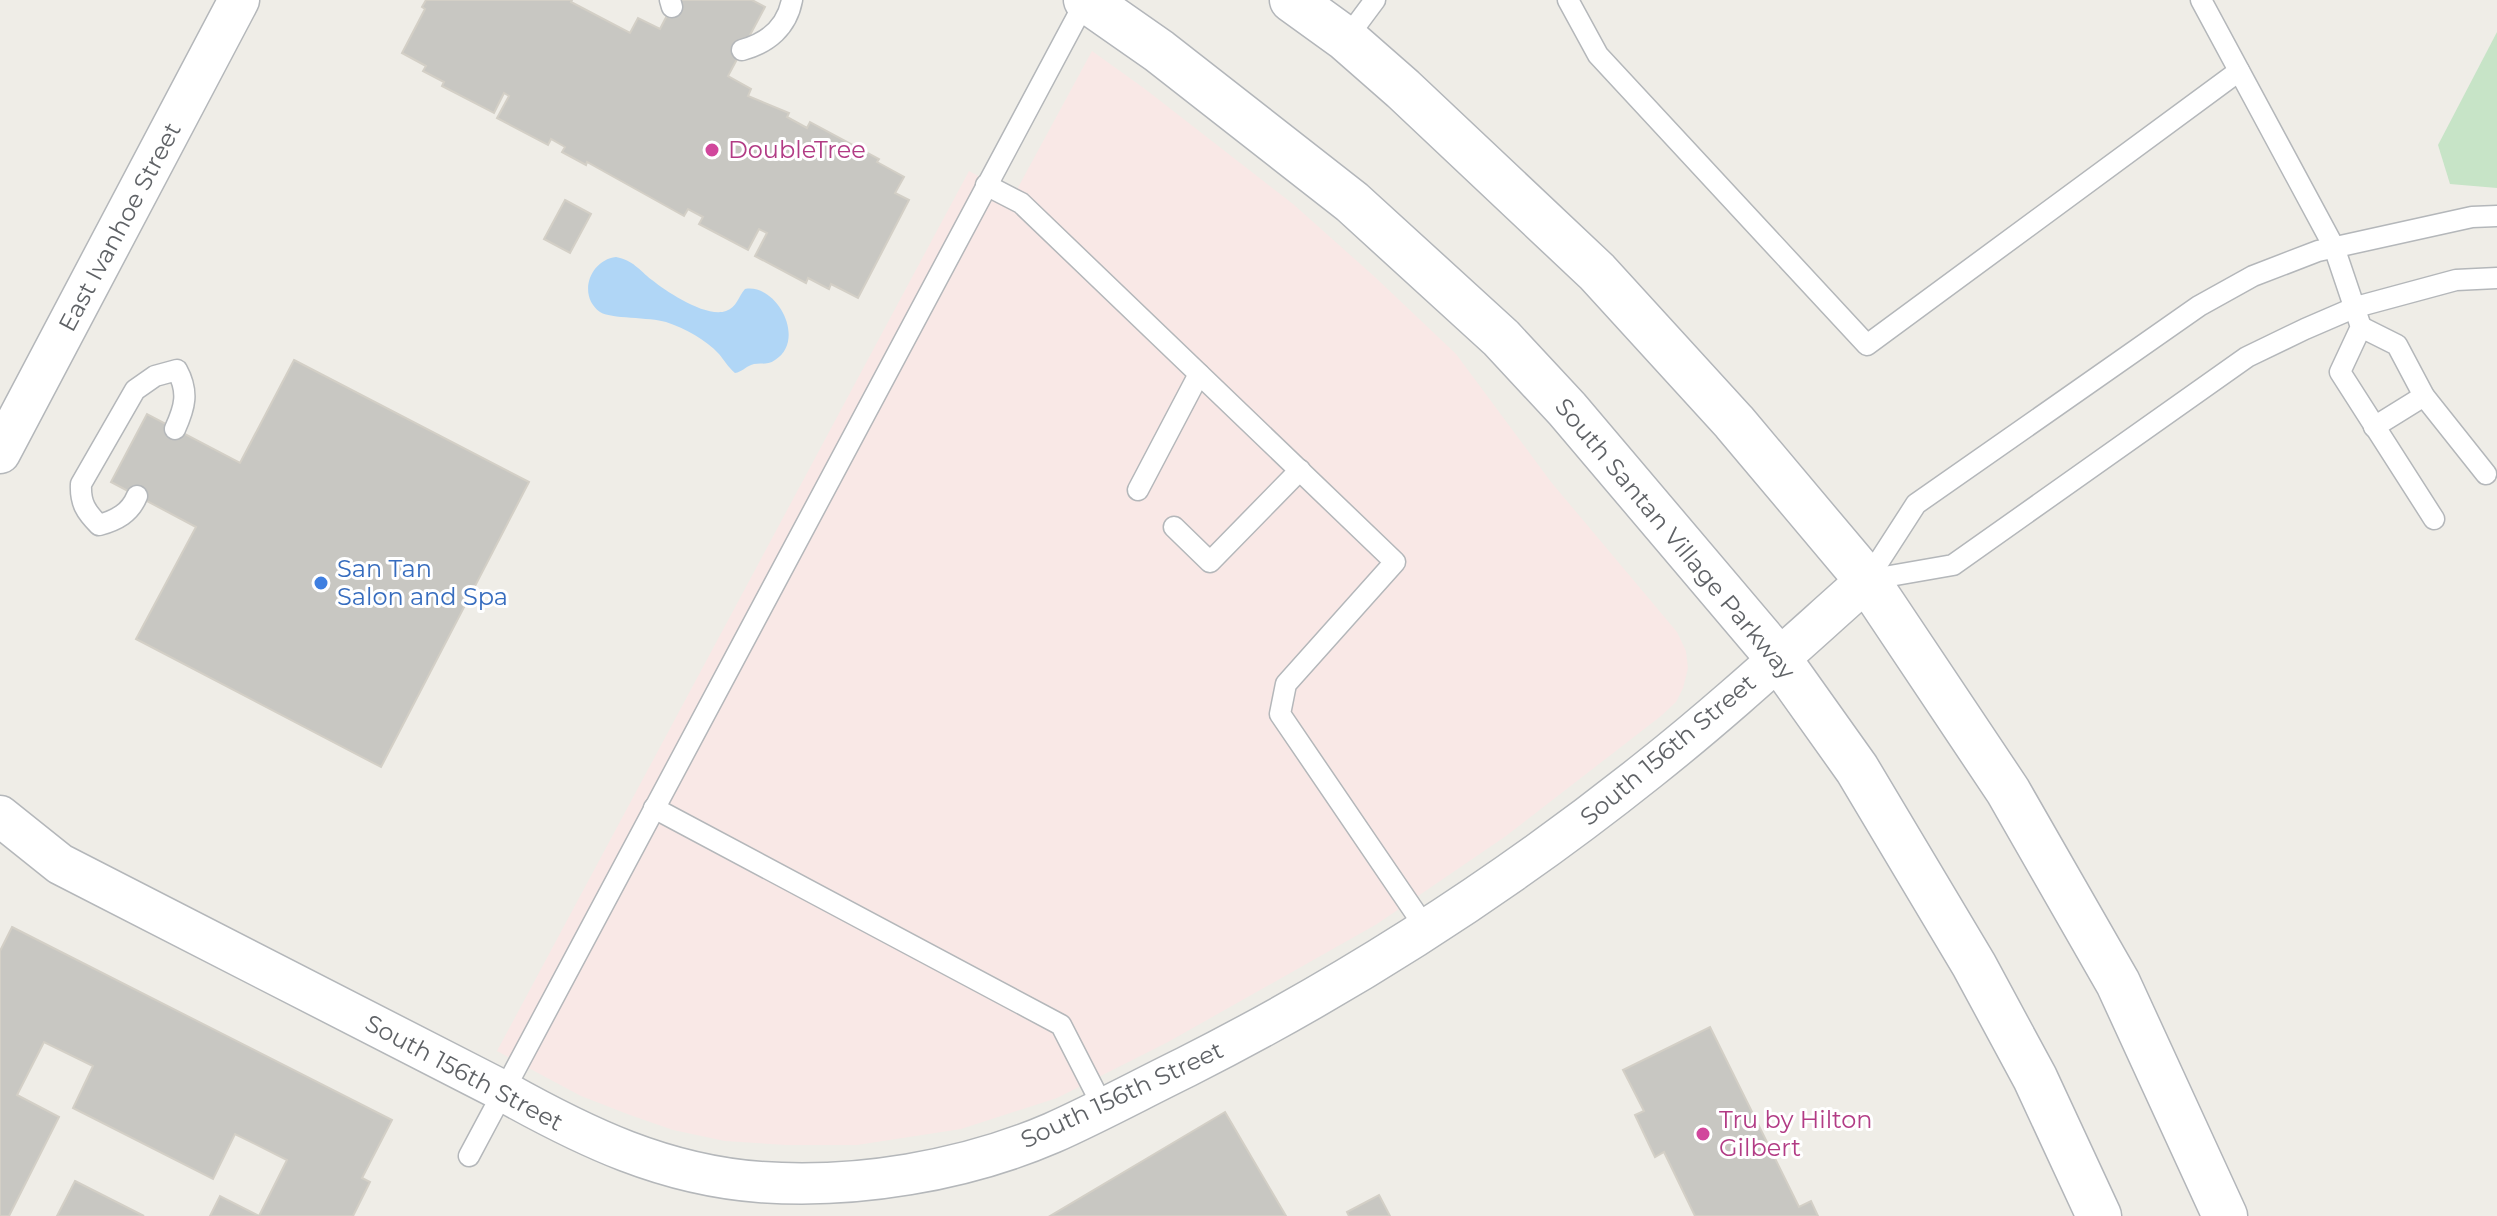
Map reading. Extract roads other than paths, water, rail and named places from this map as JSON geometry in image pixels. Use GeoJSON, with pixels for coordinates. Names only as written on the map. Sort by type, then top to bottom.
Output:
{"type":"FeatureCollection","features":[{"type":"Feature","properties":{"kind":"main road","name":"South Santan Village Parkway"},"geometry":{"type":"LineString","coordinates":[[1086,0],[1159,51],[1352,202],[1501,338],[1567,409],[1778,658],[1857,769],[1974,965],[2035,1078],[2099,1216]]}},
{"type":"Feature","properties":{"kind":"main road"},"geometry":{"type":"LineString","coordinates":[[1298,2],[1403,89],[1597,272],[1734,422],[1867,580],[2008,791],[2118,983],[2225,1216]]}},
{"type":"Feature","properties":{"kind":"street","name":"East Ivanhoe Street"},"geometry":{"type":"LineString","coordinates":[[0,453],[239,0]]}},
{"type":"Feature","properties":{"kind":"street","name":"South 156th Street"},"geometry":{"type":"LineString","coordinates":[[0,816],[60,864],[503,1091],[575,1132],[667,1166],[770,1182],[851,1181],[956,1165],[1051,1133],[1276,1021],[1427,930],[1566,834],[1650,769],[1867,580]]}},
{"type":"Feature","properties":{"kind":"street","name":"South 156th Street"},"geometry":{"type":"LineString","coordinates":[[0,850],[60,864]]}},
{"type":"Feature","properties":{"kind":"lane"},"geometry":{"type":"LineString","coordinates":[[742,50],[764,42],[781,28],[792,0]]}},
{"type":"Feature","properties":{"kind":"lane"},"geometry":{"type":"LineString","coordinates":[[469,1156],[1086,0]]}},
{"type":"Feature","properties":{"kind":"lane"},"geometry":{"type":"LineString","coordinates":[[1346,39],[1375,0]]}},
{"type":"Feature","properties":{"kind":"lane"},"geometry":{"type":"LineString","coordinates":[[1568,0],[1598,55],[1867,345],[2239,71]]}},
{"type":"Feature","properties":{"kind":"lane"},"geometry":{"type":"LineString","coordinates":[[2201,0],[2334,247],[2359,317],[2397,345],[2424,396],[2486,474]]}},
{"type":"Feature","properties":{"kind":"lane"},"geometry":{"type":"LineString","coordinates":[[986,185],[1021,203],[1395,562],[1286,684],[1280,714],[1427,930]]}},
{"type":"Feature","properties":{"kind":"lane","name":"South 156th Street"},"geometry":{"type":"LineString","coordinates":[[1867,580],[1916,504],[2199,306],[2253,276],[2334,247],[2472,217],[2497,216]]}},
{"type":"Feature","properties":{"kind":"lane"},"geometry":{"type":"LineString","coordinates":[[1867,580],[1953,565],[2247,357],[2456,280],[2497,278]]}},
{"type":"Feature","properties":{"kind":"lane"},"geometry":{"type":"LineString","coordinates":[[2359,317],[2340,372],[2434,519]]}},
{"type":"Feature","properties":{"kind":"lane"},"geometry":{"type":"LineString","coordinates":[[137,496],[127,512],[114,521],[99,525],[84,509],[80,496],[81,484],[135,390],[155,376],[177,370],[185,384],[186,399],[175,429]]}},
{"type":"Feature","properties":{"kind":"lane"},"geometry":{"type":"LineString","coordinates":[[1138,490],[1199,374]]}},
{"type":"Feature","properties":{"kind":"lane"},"geometry":{"type":"LineString","coordinates":[[2374,427],[2424,396]]}},
{"type":"Feature","properties":{"kind":"lane"},"geometry":{"type":"LineString","coordinates":[[1174,527],[1210,562],[1300,470]]}},
{"type":"Feature","properties":{"kind":"lane"},"geometry":{"type":"LineString","coordinates":[[654,808],[1061,1025],[1103,1107]]}},
{"type":"Feature","properties":{"kind":"water"},"geometry":{"type":"Polygon","coordinates":[[[616,257],[631,263],[677,297],[708,311],[730,309],[745,289],[768,295],[784,315],[788,327],[784,351],[772,362],[754,364],[735,373],[708,344],[681,328],[659,320],[600,312],[589,297],[590,279],[599,264],[616,257]]]}},
{"type":"Feature","properties":{"kind":"place","name":"DoubleTree"},"geometry":{"type":"Point","coordinates":[712,150]}},
{"type":"Feature","properties":{"kind":"place","name":"San Tan Salon and Spa"},"geometry":{"type":"Point","coordinates":[321,583]}},
{"type":"Feature","properties":{"kind":"place","name":"Tru by Hilton Gilbert"},"geometry":{"type":"Point","coordinates":[1703,1134]}}]}
